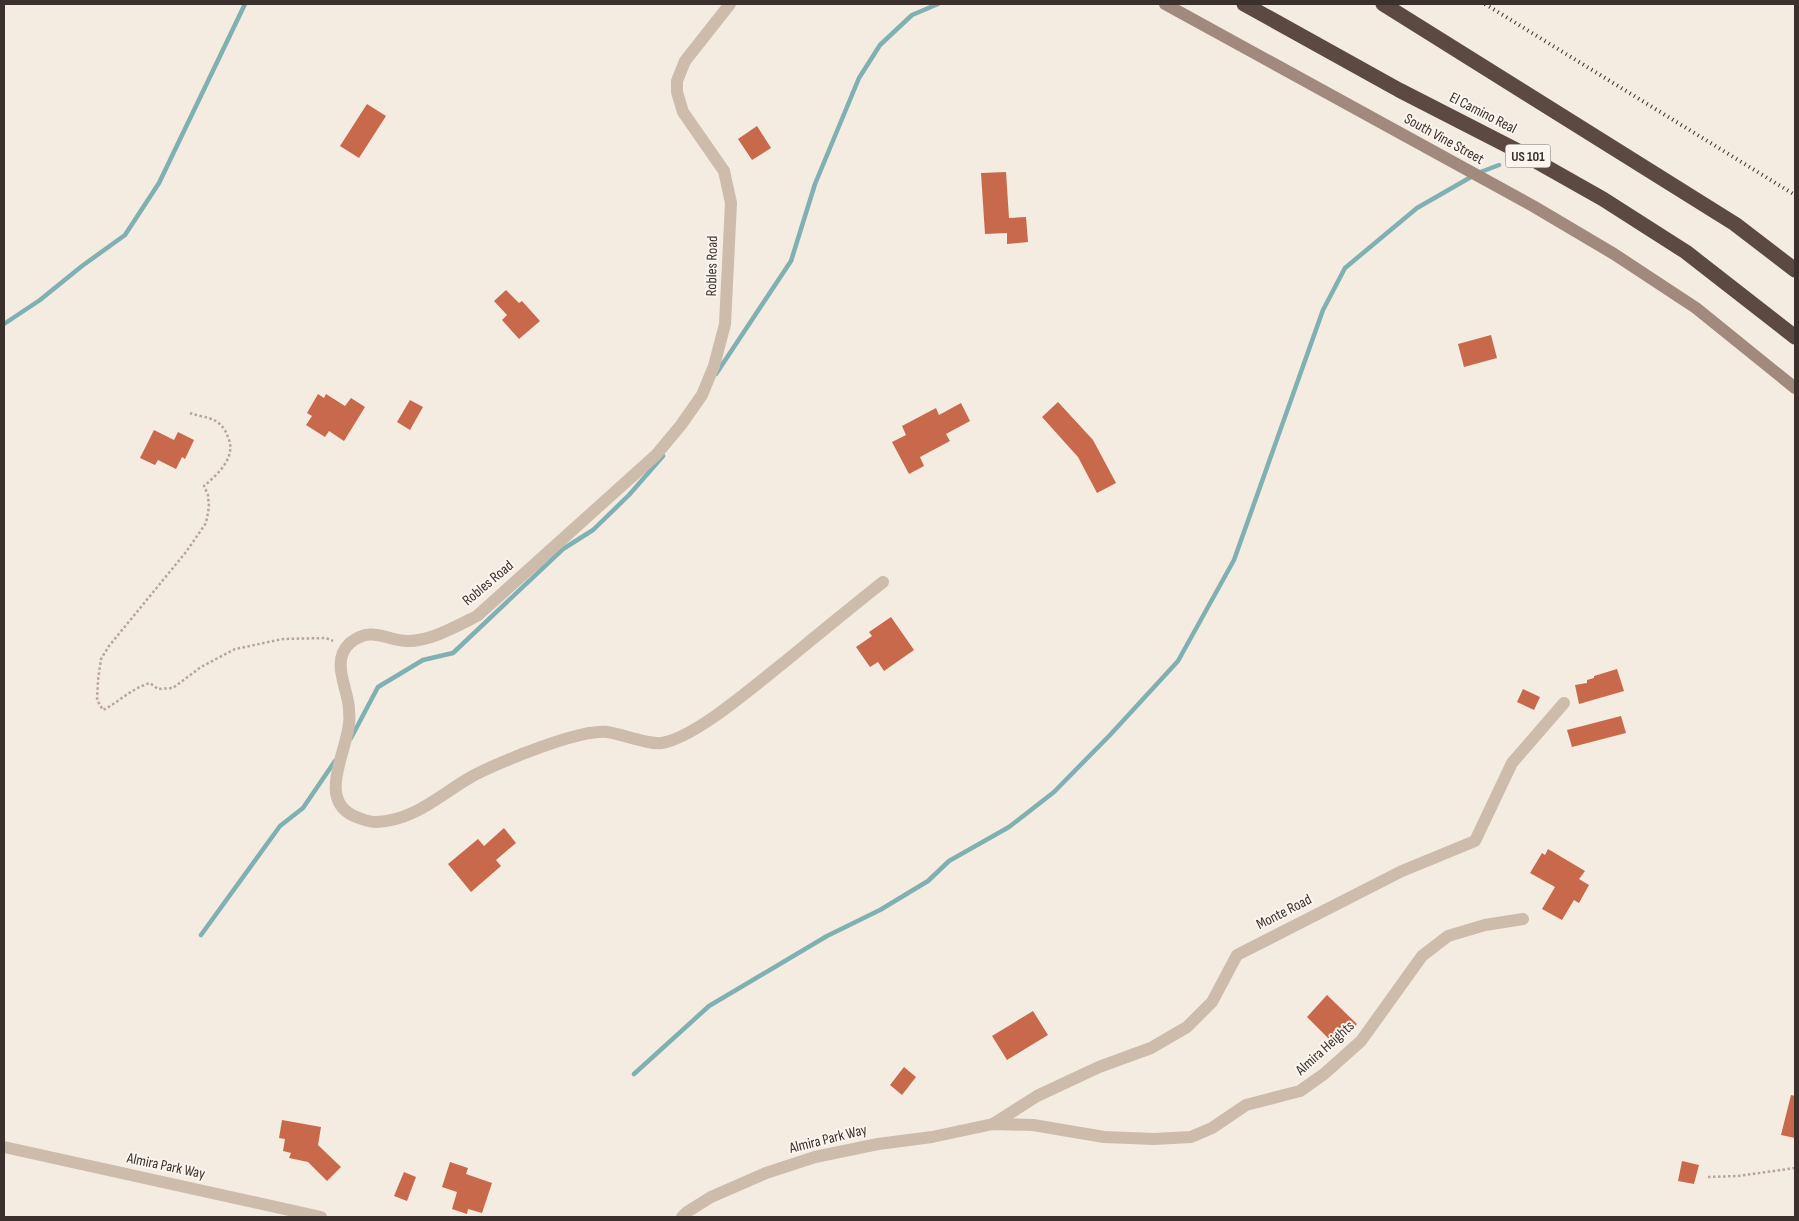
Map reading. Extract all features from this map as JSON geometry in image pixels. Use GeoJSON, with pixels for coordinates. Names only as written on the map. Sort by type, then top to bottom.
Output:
{"type":"FeatureCollection","features":[{"type":"Feature","properties":{"kind":"highway","name":"El Camino Real"},"geometry":{"type":"LineString","coordinates":[[1244,4],[1399,90],[1518,151],[1603,199],[1686,252],[1795,337]]}},
{"type":"Feature","properties":{"kind":"highway"},"geometry":{"type":"LineString","coordinates":[[1382,4],[1736,224],[1795,270]]}},
{"type":"Feature","properties":{"kind":"street","name":"Robles Road"},"geometry":{"type":"LineString","coordinates":[[346,648],[358,638],[374,634],[407,641],[420,639],[446,632],[477,616],[656,456],[702,395],[714,366],[725,324],[731,203],[724,171],[683,112],[677,92],[677,81],[684,62],[730,4]]}},
{"type":"Feature","properties":{"kind":"street","name":"South Vine Street"},"geometry":{"type":"LineString","coordinates":[[1165,4],[1480,177],[1614,254],[1696,308],[1795,388]]}},
{"type":"Feature","properties":{"kind":"street"},"geometry":{"type":"LineString","coordinates":[[346,648],[340,663],[341,676],[349,704],[350,722],[338,769],[336,787],[338,801],[344,810],[363,820],[375,822],[399,819],[428,806],[472,776],[523,754],[581,735],[605,732],[660,743],[676,738],[699,727],[746,693],[883,582]]}},
{"type":"Feature","properties":{"kind":"street","name":"Monte Road"},"geometry":{"type":"LineString","coordinates":[[993,1124],[1037,1096],[1100,1067],[1150,1048],[1187,1027],[1212,1002],[1237,954],[1402,871],[1475,841],[1512,763],[1564,703]]}},
{"type":"Feature","properties":{"kind":"street","name":"Almira Heights"},"geometry":{"type":"LineString","coordinates":[[993,1124],[1033,1125],[1104,1137],[1154,1139],[1191,1137],[1212,1128],[1246,1105],[1300,1091],[1324,1074],[1361,1041],[1422,956],[1448,936],[1485,925],[1523,919]]}},
{"type":"Feature","properties":{"kind":"street","name":"Almira Park Way"},"geometry":{"type":"LineString","coordinates":[[682,1217],[711,1197],[766,1173],[815,1157],[878,1144],[932,1137],[993,1124]]}},
{"type":"Feature","properties":{"kind":"street","name":"Almira Park Way"},"geometry":{"type":"LineString","coordinates":[[4,1147],[320,1217]]}},
{"type":"Feature","properties":{"kind":"path"},"geometry":{"type":"LineString","coordinates":[[190,413],[217,422],[225,430],[230,442],[229,456],[221,469],[204,486],[208,495],[209,507],[206,523],[186,552],[109,646],[101,659],[97,700],[103,710],[117,703],[138,687],[150,683],[158,688],[173,688],[201,667],[235,649],[283,639],[301,638],[326,638],[346,648]]}},
{"type":"Feature","properties":{"kind":"path"},"geometry":{"type":"LineString","coordinates":[[1708,1177],[1738,1176],[1795,1168]]}},
{"type":"Feature","properties":{"kind":"building"},"geometry":{"type":"Polygon","coordinates":[[[367,104],[386,116],[359,158],[340,146],[367,104]]]}},
{"type":"Feature","properties":{"kind":"building"},"geometry":{"type":"Polygon","coordinates":[[[757,126],[771,148],[752,160],[738,139],[757,126]]]}},
{"type":"Feature","properties":{"kind":"building"},"geometry":{"type":"Polygon","coordinates":[[[1006,172],[1009,218],[1026,217],[1028,242],[1007,244],[1007,233],[985,234],[981,173],[1006,172]]]}},
{"type":"Feature","properties":{"kind":"building"},"geometry":{"type":"Polygon","coordinates":[[[506,290],[519,303],[522,301],[540,321],[519,339],[502,320],[507,315],[494,301],[506,290]]]}},
{"type":"Feature","properties":{"kind":"building"},"geometry":{"type":"Polygon","coordinates":[[[1491,335],[1497,358],[1464,367],[1458,344],[1491,335]]]}},
{"type":"Feature","properties":{"kind":"building"},"geometry":{"type":"Polygon","coordinates":[[[318,394],[324,398],[326,394],[345,406],[351,398],[365,407],[344,441],[329,431],[325,437],[306,425],[312,416],[307,413],[318,394]]]}},
{"type":"Feature","properties":{"kind":"building"},"geometry":{"type":"Polygon","coordinates":[[[410,400],[423,407],[410,430],[397,422],[410,400]]]}},
{"type":"Feature","properties":{"kind":"building"},"geometry":{"type":"Polygon","coordinates":[[[1058,402],[1093,440],[1116,483],[1097,493],[1078,457],[1042,417],[1058,402]]]}},
{"type":"Feature","properties":{"kind":"building"},"geometry":{"type":"Polygon","coordinates":[[[961,403],[970,421],[946,434],[950,441],[920,457],[924,466],[909,474],[892,442],[906,435],[902,426],[936,408],[939,415],[961,403]]]}},
{"type":"Feature","properties":{"kind":"building"},"geometry":{"type":"Polygon","coordinates":[[[154,430],[174,440],[178,432],[194,440],[185,459],[182,457],[176,469],[158,460],[155,465],[140,458],[154,430]]]}},
{"type":"Feature","properties":{"kind":"building"},"geometry":{"type":"Polygon","coordinates":[[[891,617],[914,650],[884,671],[878,662],[870,667],[856,647],[872,636],[869,632],[891,617]]]}},
{"type":"Feature","properties":{"kind":"building"},"geometry":{"type":"Polygon","coordinates":[[[1617,669],[1624,691],[1579,704],[1575,685],[1587,683],[1587,680],[1594,678],[1594,676],[1617,669]]]}},
{"type":"Feature","properties":{"kind":"building"},"geometry":{"type":"Polygon","coordinates":[[[1523,689],[1540,697],[1534,710],[1517,702],[1523,689]]]}},
{"type":"Feature","properties":{"kind":"building"},"geometry":{"type":"Polygon","coordinates":[[[1621,716],[1626,733],[1572,747],[1567,730],[1621,716]]]}},
{"type":"Feature","properties":{"kind":"building"},"geometry":{"type":"Polygon","coordinates":[[[504,828],[516,843],[496,860],[501,866],[471,892],[448,864],[478,839],[484,846],[504,828]]]}},
{"type":"Feature","properties":{"kind":"building"},"geometry":{"type":"Polygon","coordinates":[[[1548,849],[1585,871],[1579,879],[1589,885],[1579,903],[1574,900],[1562,920],[1542,909],[1555,887],[1530,873],[1542,853],[1545,855],[1548,849]]]}},
{"type":"Feature","properties":{"kind":"building"},"geometry":{"type":"Polygon","coordinates":[[[1327,995],[1357,1024],[1336,1046],[1307,1017],[1327,995]]]}},
{"type":"Feature","properties":{"kind":"building"},"geometry":{"type":"Polygon","coordinates":[[[1033,1011],[1048,1035],[1007,1060],[992,1036],[1033,1011]]]}},
{"type":"Feature","properties":{"kind":"building"},"geometry":{"type":"Polygon","coordinates":[[[904,1067],[916,1077],[902,1095],[890,1085],[904,1067]]]}},
{"type":"Feature","properties":{"kind":"building"},"geometry":{"type":"Polygon","coordinates":[[[1791,1095],[1795,1096],[1795,1138],[1781,1135],[1791,1095]]]}},
{"type":"Feature","properties":{"kind":"building"},"geometry":{"type":"Polygon","coordinates":[[[282,1120],[321,1127],[318,1145],[341,1167],[327,1181],[308,1162],[289,1158],[291,1153],[283,1151],[285,1139],[279,1138],[282,1120]]]}},
{"type":"Feature","properties":{"kind":"building"},"geometry":{"type":"Polygon","coordinates":[[[1682,1161],[1699,1165],[1694,1184],[1678,1181],[1682,1161]]]}},
{"type":"Feature","properties":{"kind":"building"},"geometry":{"type":"Polygon","coordinates":[[[450,1162],[468,1168],[466,1174],[492,1183],[482,1213],[468,1209],[467,1214],[452,1209],[457,1192],[442,1187],[450,1162]]]}},
{"type":"Feature","properties":{"kind":"building"},"geometry":{"type":"Polygon","coordinates":[[[404,1172],[416,1177],[407,1201],[394,1196],[404,1172]]]}},
{"type":"Feature","properties":{"kind":"waterway"},"geometry":{"type":"LineString","coordinates":[[4,324],[40,300],[125,235],[159,183],[245,4]]}},
{"type":"Feature","properties":{"kind":"waterway"},"geometry":{"type":"LineString","coordinates":[[716,374],[791,261],[815,184],[859,78],[880,45],[912,15],[938,4]]}},
{"type":"Feature","properties":{"kind":"waterway"},"geometry":{"type":"LineString","coordinates":[[634,1074],[709,1006],[827,936],[880,910],[928,881],[949,861],[1009,827],[1054,792],[1110,735],[1178,661],[1234,560],[1323,310],[1345,268],[1417,208],[1478,173],[1499,165]]}},
{"type":"Feature","properties":{"kind":"waterway"},"geometry":{"type":"LineString","coordinates":[[351,738],[378,687],[423,660],[453,653],[563,549],[593,530],[629,495],[663,456]]}},
{"type":"Feature","properties":{"kind":"waterway"},"geometry":{"type":"LineString","coordinates":[[201,935],[280,826],[303,808],[335,761]]}},
{"type":"Feature","properties":{"kind":"railway"},"geometry":{"type":"LineString","coordinates":[[1485,4],[1795,195]]}}]}
